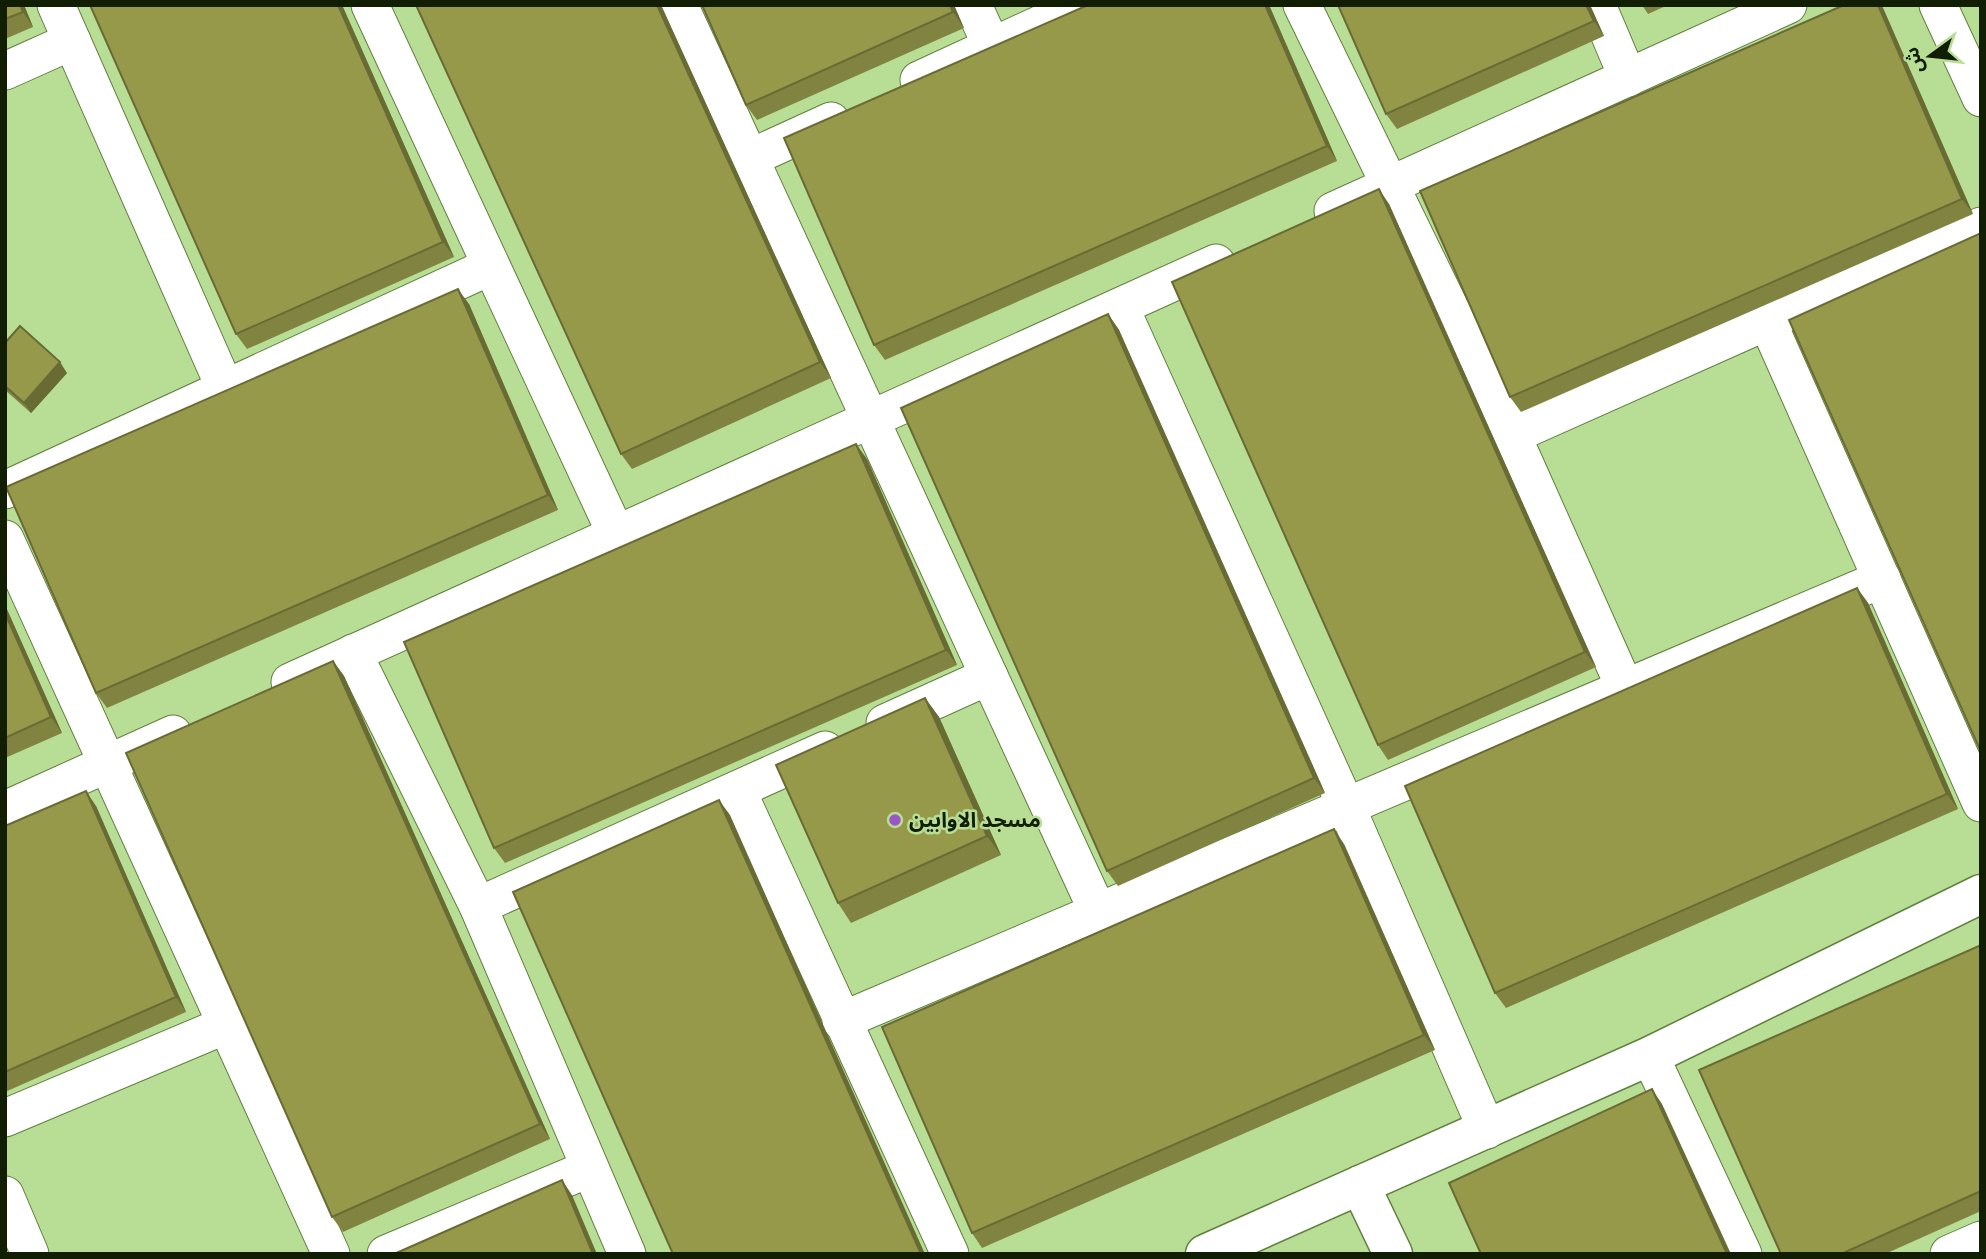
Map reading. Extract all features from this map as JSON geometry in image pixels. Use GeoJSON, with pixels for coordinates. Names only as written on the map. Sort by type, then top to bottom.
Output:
{"type":"FeatureCollection","features":[{"type":"Feature","properties":{"kind":"street"},"geometry":{"type":"LineString","coordinates":[[57,5],[225,388]]}},
{"type":"Feature","properties":{"kind":"street"},"geometry":{"type":"LineString","coordinates":[[370,5],[616,534]]}},
{"type":"Feature","properties":{"kind":"street"},"geometry":{"type":"LineString","coordinates":[[679,5],[1098,912]]}},
{"type":"Feature","properties":{"kind":"street"},"geometry":{"type":"LineString","coordinates":[[973,5],[992,47]]}},
{"type":"Feature","properties":{"kind":"street"},"geometry":{"type":"LineString","coordinates":[[750,158],[1082,5]]}},
{"type":"Feature","properties":{"kind":"street"},"geometry":{"type":"LineString","coordinates":[[1302,5],[1388,186],[1512,435],[1625,688]]}},
{"type":"Feature","properties":{"kind":"street"},"geometry":{"type":"LineString","coordinates":[[1597,5],[1628,78]]}},
{"type":"Feature","properties":{"kind":"street"},"geometry":{"type":"LineString","coordinates":[[1303,224],[1788,5]]}},
{"type":"Feature","properties":{"kind":"street"},"geometry":{"type":"LineString","coordinates":[[1938,5],[1981,99]]}},
{"type":"Feature","properties":{"kind":"street"},"geometry":{"type":"LineString","coordinates":[[5,71],[72,41]]}},
{"type":"Feature","properties":{"kind":"street"},"geometry":{"type":"LineString","coordinates":[[1512,435],[1981,226]]}},
{"type":"Feature","properties":{"kind":"street"},"geometry":{"type":"LineString","coordinates":[[255,697],[1242,252]]}},
{"type":"Feature","properties":{"kind":"street"},"geometry":{"type":"LineString","coordinates":[[5,490],[491,266]]}},
{"type":"Feature","properties":{"kind":"street"},"geometry":{"type":"LineString","coordinates":[[1120,307],[1346,806],[1487,1130]]}},
{"type":"Feature","properties":{"kind":"street"},"geometry":{"type":"LineString","coordinates":[[1767,321],[1981,803]]}},
{"type":"Feature","properties":{"kind":"street"},"geometry":{"type":"LineString","coordinates":[[5,539],[331,1254]]}},
{"type":"Feature","properties":{"kind":"street"},"geometry":{"type":"LineString","coordinates":[[841,1021],[1881,579]]}},
{"type":"Feature","properties":{"kind":"street"},"geometry":{"type":"LineString","coordinates":[[353,653],[478,906],[588,1169],[627,1254]]}},
{"type":"Feature","properties":{"kind":"street"},"geometry":{"type":"LineString","coordinates":[[478,906],[989,676]]}},
{"type":"Feature","properties":{"kind":"street"},"geometry":{"type":"LineString","coordinates":[[5,810],[206,719]]}},
{"type":"Feature","properties":{"kind":"street"},"geometry":{"type":"LineString","coordinates":[[737,790],[950,1254]]}},
{"type":"Feature","properties":{"kind":"street"},"geometry":{"type":"LineString","coordinates":[[1205,1254],[1650,1056],[1981,894]]}},
{"type":"Feature","properties":{"kind":"street"},"geometry":{"type":"LineString","coordinates":[[5,1118],[226,1025]]}},
{"type":"Feature","properties":{"kind":"street"},"geometry":{"type":"LineString","coordinates":[[1650,1056],[1743,1254]]}},
{"type":"Feature","properties":{"kind":"street"},"geometry":{"type":"LineString","coordinates":[[386,1254],[588,1169]]}},
{"type":"Feature","properties":{"kind":"street"},"geometry":{"type":"LineString","coordinates":[[1360,1185],[1392,1254]]}},
{"type":"Feature","properties":{"kind":"street"},"geometry":{"type":"LineString","coordinates":[[5,1195],[30,1254]]}},
{"type":"Feature","properties":{"kind":"street"},"geometry":{"type":"LineString","coordinates":[[1949,1254],[1981,1240]]}},
{"type":"Feature","properties":{"kind":"building"},"geometry":{"type":"Polygon","coordinates":[[[5,5],[20,5],[23,12],[5,19],[5,5]]]}},
{"type":"Feature","properties":{"kind":"building"},"geometry":{"type":"Polygon","coordinates":[[[90,5],[338,5],[443,242],[236,334],[90,5]]]}},
{"type":"Feature","properties":{"kind":"building"},"geometry":{"type":"Polygon","coordinates":[[[416,5],[657,5],[820,362],[621,454],[416,5]]]}},
{"type":"Feature","properties":{"kind":"building"},"geometry":{"type":"Polygon","coordinates":[[[702,5],[950,5],[953,12],[746,105],[702,5]]]}},
{"type":"Feature","properties":{"kind":"building"},"geometry":{"type":"Polygon","coordinates":[[[1088,5],[1265,5],[1327,146],[874,345],[784,138],[1088,5]]]}},
{"type":"Feature","properties":{"kind":"building"},"geometry":{"type":"Polygon","coordinates":[[[1338,5],[1586,5],[1594,21],[1386,114],[1338,5]]]}},
{"type":"Feature","properties":{"kind":"building"},"geometry":{"type":"Polygon","coordinates":[[[1844,5],[1878,5],[1962,199],[1510,397],[1420,191],[1844,5]]]}},
{"type":"Feature","properties":{"kind":"building"},"geometry":{"type":"Polygon","coordinates":[[[1379,189],[1585,652],[1378,745],[1172,282],[1379,189]]]}},
{"type":"Feature","properties":{"kind":"building"},"geometry":{"type":"Polygon","coordinates":[[[1981,233],[1981,752],[1789,320],[1981,233]]]}},
{"type":"Feature","properties":{"kind":"building"},"geometry":{"type":"Polygon","coordinates":[[[458,289],[548,495],[96,693],[6,487],[458,289]]]}},
{"type":"Feature","properties":{"kind":"building"},"geometry":{"type":"Polygon","coordinates":[[[1108,314],[1314,778],[1107,871],[901,408],[1108,314]]]}},
{"type":"Feature","properties":{"kind":"building"},"geometry":{"type":"Polygon","coordinates":[[[20,326],[60,362],[24,403],[5,386],[5,343],[20,326]]]}},
{"type":"Feature","properties":{"kind":"building"},"geometry":{"type":"Polygon","coordinates":[[[856,444],[946,650],[494,848],[404,642],[856,444]]]}},
{"type":"Feature","properties":{"kind":"building"},"geometry":{"type":"Polygon","coordinates":[[[1857,588],[1947,794],[1495,993],[1405,786],[1857,588]]]}},
{"type":"Feature","properties":{"kind":"building"},"geometry":{"type":"Polygon","coordinates":[[[5,613],[51,717],[5,738],[5,613]]]}},
{"type":"Feature","properties":{"kind":"building"},"geometry":{"type":"Polygon","coordinates":[[[333,661],[540,1124],[332,1217],[126,753],[333,661]]]}},
{"type":"Feature","properties":{"kind":"building","name":"مسجد الاوابين"},"geometry":{"type":"Polygon","coordinates":[[[925,698],[987,836],[838,903],[776,765],[925,698]]]}},
{"type":"Feature","properties":{"kind":"building"},"geometry":{"type":"Polygon","coordinates":[[[86,791],[176,997],[5,1072],[5,826],[86,791]]]}},
{"type":"Feature","properties":{"kind":"building"},"geometry":{"type":"Polygon","coordinates":[[[719,800],[921,1254],[673,1254],[513,892],[719,800]]]}},
{"type":"Feature","properties":{"kind":"building"},"geometry":{"type":"Polygon","coordinates":[[[1334,829],[1424,1035],[972,1233],[882,1027],[1334,829]]]}},
{"type":"Feature","properties":{"kind":"building"},"geometry":{"type":"Polygon","coordinates":[[[1981,945],[1981,1191],[1841,1254],[1781,1254],[1699,1070],[1981,945]]]}},
{"type":"Feature","properties":{"kind":"building"},"geometry":{"type":"Polygon","coordinates":[[[1652,1089],[1727,1254],[1481,1254],[1449,1183],[1652,1089]]]}},
{"type":"Feature","properties":{"kind":"building"},"geometry":{"type":"Polygon","coordinates":[[[562,1180],[593,1254],[394,1254],[562,1180]]]}},
{"type":"Feature","properties":{"kind":"place","name":"مسجد الاوابين"},"geometry":{"type":"Point","coordinates":[895,820]}}]}
